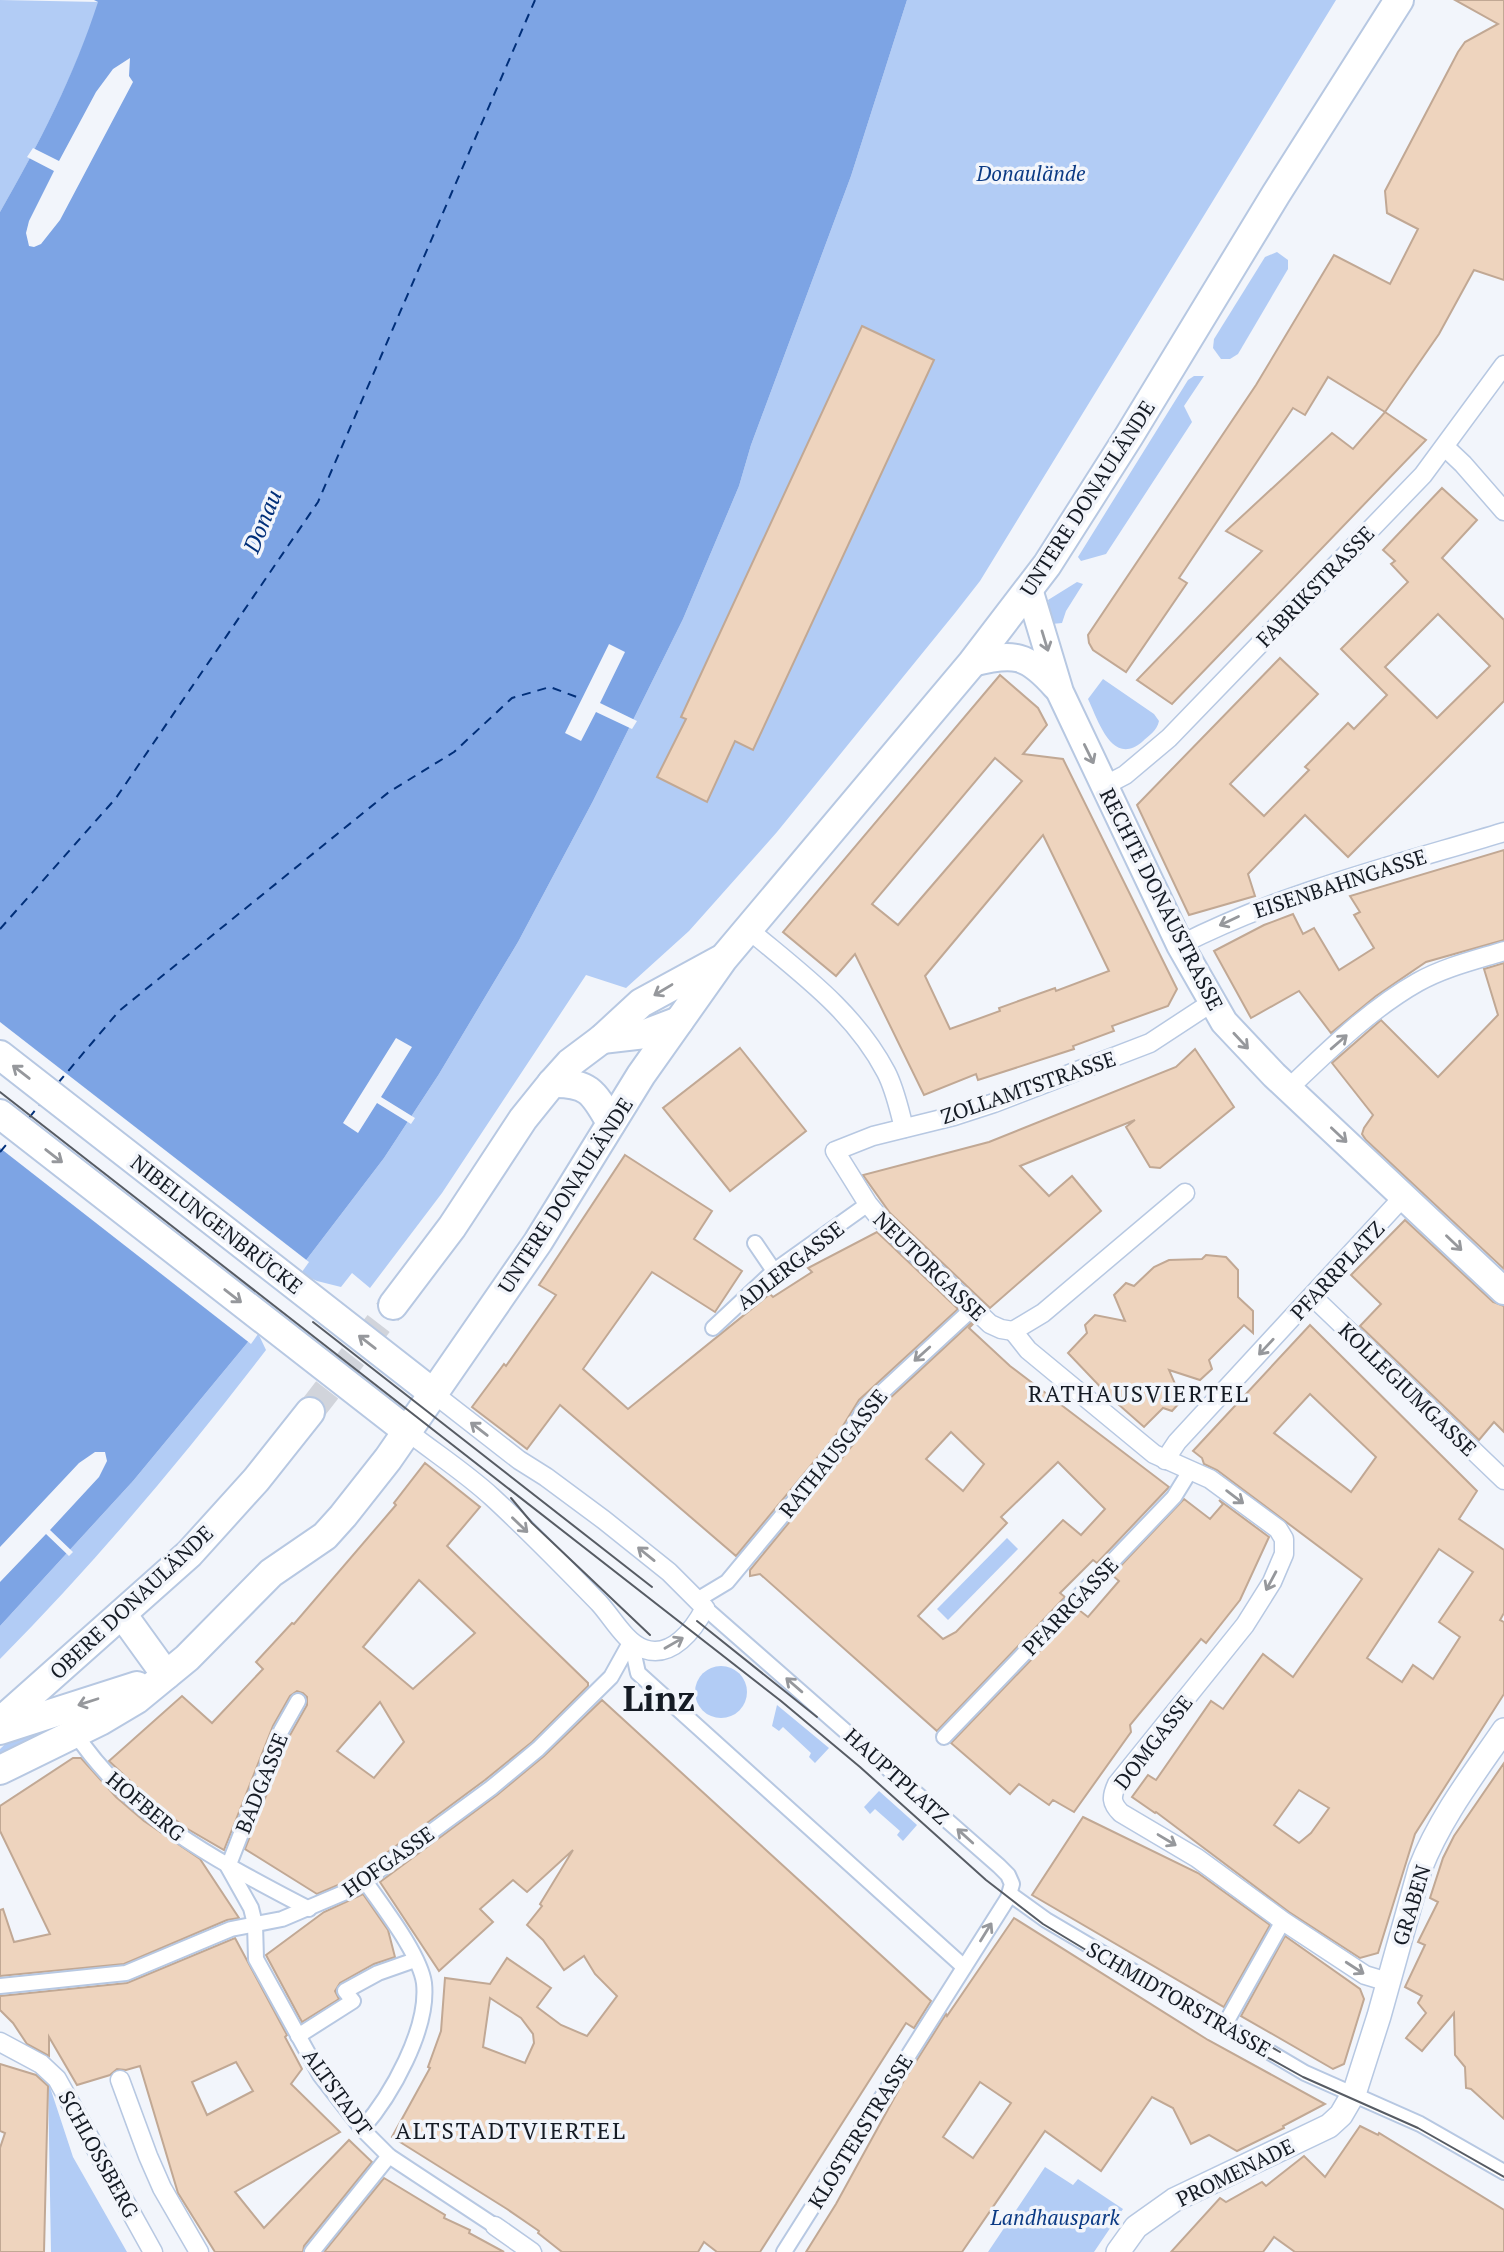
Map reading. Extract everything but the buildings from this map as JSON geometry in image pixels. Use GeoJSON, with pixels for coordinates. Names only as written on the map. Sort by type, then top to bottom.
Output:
{"type":"FeatureCollection","features":[{"type":"Feature","properties":{"kind":"main road","name":"UNTERE DONAULÄNDE"},"geometry":{"type":"LineString","coordinates":[[0,1770],[121,1709],[166,1675],[187,1658],[271,1573],[325,1536],[373,1478],[538,1242],[611,1123],[723,959],[972,663],[1029,589],[1129,436],[1276,194],[1399,0]]}},
{"type":"Feature","properties":{"kind":"main road","name":"RECHTE DONAUSTRASSE"},"geometry":{"type":"LineString","coordinates":[[1029,589],[1060,692],[1180,945],[1211,1003],[1238,1038],[1289,1088]]}},
{"type":"Feature","properties":{"kind":"main road","name":"RECHTE DONAUSTRASSE"},"geometry":{"type":"LineString","coordinates":[[972,663],[999,656],[1030,662],[1060,692]]}},
{"type":"Feature","properties":{"kind":"main road","name":"UNTERE DONAULÄNDE"},"geometry":{"type":"LineString","coordinates":[[393,1305],[452,1227],[523,1119],[570,1063],[642,1003],[723,959]]}},
{"type":"Feature","properties":{"kind":"main road"},"geometry":{"type":"LineString","coordinates":[[602,1039],[645,1034],[679,1021]]}},
{"type":"Feature","properties":{"kind":"main road","name":"NIBELUNGENBRÜCKE"},"geometry":{"type":"LineString","coordinates":[[0,1055],[433,1393]]}},
{"type":"Feature","properties":{"kind":"main road"},"geometry":{"type":"LineString","coordinates":[[552,1083],[569,1082],[583,1086],[595,1096],[611,1123]]}},
{"type":"Feature","properties":{"kind":"main road"},"geometry":{"type":"LineString","coordinates":[[1289,1088],[1504,1291]]}},
{"type":"Feature","properties":{"kind":"main road"},"geometry":{"type":"LineString","coordinates":[[0,1114],[407,1431]]}},
{"type":"Feature","properties":{"kind":"main road","name":"OBERE DONAULÄNDE"},"geometry":{"type":"LineString","coordinates":[[0,1722],[189,1553],[256,1480],[310,1412]]}},
{"type":"Feature","properties":{"kind":"main road"},"geometry":{"type":"LineString","coordinates":[[0,1730],[166,1675],[122,1614]]}},
{"type":"Feature","properties":{"kind":"street","name":"FABRIKSTRASSE"},"geometry":{"type":"LineString","coordinates":[[1104,786],[1125,775],[1169,738],[1423,475],[1504,365]]}},
{"type":"Feature","properties":{"kind":"street"},"geometry":{"type":"LineString","coordinates":[[1445,447],[1504,511]]}},
{"type":"Feature","properties":{"kind":"street","name":"EISENBAHNGASSE"},"geometry":{"type":"LineString","coordinates":[[1180,945],[1240,915],[1504,832]]}},
{"type":"Feature","properties":{"kind":"street"},"geometry":{"type":"LineString","coordinates":[[748,929],[824,993],[860,1032],[887,1073],[904,1128]]}},
{"type":"Feature","properties":{"kind":"street"},"geometry":{"type":"LineString","coordinates":[[1289,1088],[1371,1015],[1417,982],[1463,963],[1504,951]]}},
{"type":"Feature","properties":{"kind":"street","name":"ZOLLAMTSTRASSE"},"geometry":{"type":"LineString","coordinates":[[835,1151],[873,1136],[994,1103],[1150,1043],[1211,1003]]}},
{"type":"Feature","properties":{"kind":"street","name":"NEUTORGASSE"},"geometry":{"type":"LineString","coordinates":[[835,1151],[868,1204],[882,1221],[990,1324],[1013,1331]]}},
{"type":"Feature","properties":{"kind":"street"},"geometry":{"type":"LineString","coordinates":[[1185,1193],[1043,1313],[1013,1331],[1028,1350],[1165,1460],[1190,1471]]}},
{"type":"Feature","properties":{"kind":"street","name":"PFARRPLATZ"},"geometry":{"type":"LineString","coordinates":[[1165,1460],[1177,1442],[1404,1196]]}},
{"type":"Feature","properties":{"kind":"street","name":"ADLERGASSE"},"geometry":{"type":"LineString","coordinates":[[713,1328],[774,1271],[868,1204]]}},
{"type":"Feature","properties":{"kind":"street"},"geometry":{"type":"LineString","coordinates":[[755,1243],[774,1271]]}},
{"type":"Feature","properties":{"kind":"street","name":"KOLLEGIUMGASSE"},"geometry":{"type":"LineString","coordinates":[[1312,1297],[1504,1480]]}},
{"type":"Feature","properties":{"kind":"street","name":"RATHAUSGASSE"},"geometry":{"type":"LineString","coordinates":[[701,1604],[727,1582],[849,1435],[866,1407],[972,1308]]}},
{"type":"Feature","properties":{"kind":"street","name":"HAUPTPLATZ"},"geometry":{"type":"LineString","coordinates":[[433,1393],[519,1461],[546,1477],[604,1520],[669,1573],[999,1866],[1012,1884],[1010,1894]]}},
{"type":"Feature","properties":{"kind":"street"},"geometry":{"type":"LineString","coordinates":[[407,1431],[490,1495],[595,1600],[631,1641],[644,1649],[656,1650],[682,1640],[698,1622],[701,1604]]}},
{"type":"Feature","properties":{"kind":"street","name":"PFARRGASSE"},"geometry":{"type":"LineString","coordinates":[[944,1737],[1174,1497],[1190,1471]]}},
{"type":"Feature","properties":{"kind":"street","name":"DOMGASSE"},"geometry":{"type":"LineString","coordinates":[[1190,1471],[1210,1479],[1278,1529],[1284,1539],[1284,1554],[1272,1582],[1245,1625],[1117,1784],[1112,1801],[1121,1813],[1197,1858],[1283,1921],[1365,1975],[1388,1982]]}},
{"type":"Feature","properties":{"kind":"street"},"geometry":{"type":"LineString","coordinates":[[631,1641],[638,1673],[964,1967],[1010,1894]]}},
{"type":"Feature","properties":{"kind":"street","name":"HOFGASSE"},"geometry":{"type":"LineString","coordinates":[[0,1986],[126,1973],[231,1929],[282,1919],[355,1888],[491,1788],[538,1749],[611,1677],[631,1641]]}},
{"type":"Feature","properties":{"kind":"street","name":"BADGASSE"},"geometry":{"type":"LineString","coordinates":[[228,1867],[281,1731],[298,1701]]}},
{"type":"Feature","properties":{"kind":"street","name":"GRABEN"},"geometry":{"type":"LineString","coordinates":[[1353,2095],[1430,1843],[1448,1810],[1504,1730]]}},
{"type":"Feature","properties":{"kind":"street","name":"HOFBERG"},"geometry":{"type":"LineString","coordinates":[[75,1733],[101,1768],[134,1801],[166,1826],[228,1867],[309,1909]]}},
{"type":"Feature","properties":{"kind":"street","name":"HOFBERG"},"geometry":{"type":"LineString","coordinates":[[228,1867],[251,1908],[255,1924]]}},
{"type":"Feature","properties":{"kind":"street"},"geometry":{"type":"LineString","coordinates":[[362,2129],[377,2112],[404,2063],[422,2016],[424,1982],[403,1937],[365,1881]]}},
{"type":"Feature","properties":{"kind":"street","name":"SCHMIDTORSTRASSE"},"geometry":{"type":"LineString","coordinates":[[1010,1894],[1046,1920],[1306,2073],[1420,2124],[1504,2172]]}},
{"type":"Feature","properties":{"kind":"street"},"geometry":{"type":"LineString","coordinates":[[1224,2026],[1283,1921]]}},
{"type":"Feature","properties":{"kind":"street","name":"ALTSTADT"},"geometry":{"type":"LineString","coordinates":[[255,1924],[256,1959],[320,2075],[362,2129],[389,2156],[495,2226],[511,2246],[532,2252]]}},
{"type":"Feature","properties":{"kind":"street"},"geometry":{"type":"LineString","coordinates":[[298,2036],[354,2001],[345,1991],[378,1973],[415,1961]]}},
{"type":"Feature","properties":{"kind":"street","name":"KLOSTERSTRASSE"},"geometry":{"type":"LineString","coordinates":[[784,2252],[964,1967]]}},
{"type":"Feature","properties":{"kind":"street","name":"SCHLOSSBERG"},"geometry":{"type":"LineString","coordinates":[[0,2042],[41,2064],[57,2079],[153,2252]]}},
{"type":"Feature","properties":{"kind":"street"},"geometry":{"type":"LineString","coordinates":[[120,2080],[158,2178],[199,2252]]}},
{"type":"Feature","properties":{"kind":"street","name":"PROMENADE"},"geometry":{"type":"LineString","coordinates":[[1118,2252],[1136,2227],[1174,2200],[1329,2126],[1341,2115],[1353,2095]]}},
{"type":"Feature","properties":{"kind":"street"},"geometry":{"type":"LineString","coordinates":[[312,2252],[389,2156]]}},
{"type":"Feature","properties":{"kind":"green space"},"geometry":{"type":"Polygon","coordinates":[[[0,0],[99,2],[55,109],[0,212],[0,0]]]}},
{"type":"Feature","properties":{"kind":"green space","name":"Donaulände"},"geometry":{"type":"Polygon","coordinates":[[[907,0],[1336,0],[980,581],[777,832],[689,931],[626,988],[586,975],[442,1193],[370,1288],[352,1273],[341,1287],[297,1272],[384,1158],[439,1074],[518,942],[593,801],[683,619],[739,486],[751,445],[851,176],[907,0]]]}},
{"type":"Feature","properties":{"kind":"green space"},"geometry":{"type":"Polygon","coordinates":[[[1277,252],[1288,260],[1288,269],[1238,354],[1230,359],[1221,359],[1213,348],[1214,339],[1265,257],[1277,252]]]}},
{"type":"Feature","properties":{"kind":"green space"},"geometry":{"type":"Polygon","coordinates":[[[1194,376],[1204,376],[1184,406],[1192,422],[1106,554],[1081,561],[1078,557],[1188,380],[1194,376]]]}},
{"type":"Feature","properties":{"kind":"green space"},"geometry":{"type":"Polygon","coordinates":[[[1077,582],[1083,584],[1066,611],[1062,623],[1052,624],[1048,600],[1077,582]]]}},
{"type":"Feature","properties":{"kind":"green space"},"geometry":{"type":"Polygon","coordinates":[[[1103,679],[1154,714],[1159,721],[1152,733],[1131,748],[1122,749],[1107,738],[1088,699],[1103,679]]]}},
{"type":"Feature","properties":{"kind":"green space"},"geometry":{"type":"Polygon","coordinates":[[[257,1331],[266,1350],[235,1390],[171,1470],[104,1547],[0,1659],[0,1626],[133,1481],[257,1331]]]}},
{"type":"Feature","properties":{"kind":"green space"},"geometry":{"type":"Polygon","coordinates":[[[1007,1538],[1018,1549],[948,1620],[937,1609],[1007,1538]]]}},
{"type":"Feature","properties":{"kind":"green space"},"geometry":{"type":"Polygon","coordinates":[[[721,1666],[731,1668],[739,1674],[745,1682],[745,1702],[739,1710],[731,1716],[721,1718],[711,1716],[703,1710],[697,1702],[695,1692],[697,1682],[703,1674],[711,1668],[721,1666]]]}},
{"type":"Feature","properties":{"kind":"green space"},"geometry":{"type":"Polygon","coordinates":[[[777,1705],[829,1748],[815,1763],[809,1757],[811,1753],[783,1727],[779,1731],[772,1726],[777,1705]]]}},
{"type":"Feature","properties":{"kind":"green space"},"geometry":{"type":"Polygon","coordinates":[[[48,1727],[29,1744],[0,1760],[0,1749],[13,1737],[48,1727]]]}},
{"type":"Feature","properties":{"kind":"green space"},"geometry":{"type":"Polygon","coordinates":[[[879,1791],[917,1825],[903,1841],[897,1835],[900,1831],[875,1809],[870,1814],[864,1807],[879,1791]]]}},
{"type":"Feature","properties":{"kind":"green space"},"geometry":{"type":"Polygon","coordinates":[[[48,2081],[73,2157],[127,2252],[51,2252],[48,2081]]]}},
{"type":"Feature","properties":{"kind":"green space","name":"Landhauspark"},"geometry":{"type":"Polygon","coordinates":[[[1045,2167],[1073,2185],[1078,2179],[1123,2209],[1094,2252],[988,2252],[1045,2167]]]}},
{"type":"Feature","properties":{"kind":"water","name":"Donau"},"geometry":{"type":"Polygon","coordinates":[[[94,0],[907,0],[851,176],[751,445],[739,486],[683,619],[593,801],[518,942],[439,1074],[384,1158],[297,1272],[257,1331],[133,1481],[0,1626],[0,212],[67,83],[98,2],[94,0]]]}},
{"type":"Feature","properties":{"kind":"pier"},"geometry":{"type":"Polygon","coordinates":[[[130,58],[129,76],[133,82],[60,220],[41,244],[29,246],[26,233],[29,221],[54,171],[27,157],[33,148],[59,161],[96,92],[113,69],[130,58]]]}},
{"type":"Feature","properties":{"kind":"pier"},"geometry":{"type":"Polygon","coordinates":[[[609,644],[625,652],[600,703],[637,721],[632,729],[596,712],[581,741],[565,733],[609,644]]]}},
{"type":"Feature","properties":{"kind":"pier"},"geometry":{"type":"Polygon","coordinates":[[[0,1022],[309,1262],[251,1344],[0,1148],[0,1022]]]}},
{"type":"Feature","properties":{"kind":"pier"},"geometry":{"type":"Polygon","coordinates":[[[396,1038],[412,1047],[381,1097],[415,1118],[411,1124],[377,1103],[358,1133],[343,1123],[396,1038]]]}},
{"type":"Feature","properties":{"kind":"pier"},"geometry":{"type":"Polygon","coordinates":[[[95,1452],[105,1452],[107,1461],[99,1477],[50,1530],[73,1552],[69,1556],[46,1534],[0,1582],[0,1547],[79,1463],[95,1452]]]}},
{"type":"Feature","properties":{"kind":"ferry route"},"geometry":{"type":"LineString","coordinates":[[0,929],[116,798],[318,502],[535,0]]}},
{"type":"Feature","properties":{"kind":"ferry route"},"geometry":{"type":"LineString","coordinates":[[58,1083],[119,1011],[389,792],[454,752],[512,698],[550,687],[582,699]]}},
{"type":"Feature","properties":{"kind":"ferry route"},"geometry":{"type":"LineString","coordinates":[[29,1118],[41,1103]]}},
{"type":"Feature","properties":{"kind":"ferry route"},"geometry":{"type":"LineString","coordinates":[[0,1152],[12,1138]]}},
{"type":"Feature","properties":{"kind":"tunnel"},"geometry":{"type":"LineString","coordinates":[[310,1412],[393,1305]]}},
{"type":"Feature","properties":{"kind":"tram line"},"geometry":{"type":"LineString","coordinates":[[0,1092],[781,1701],[860,1767],[986,1880],[1043,1924],[1220,2031],[1303,2077],[1418,2128],[1504,2177]]}},
{"type":"Feature","properties":{"kind":"tram line"},"geometry":{"type":"LineString","coordinates":[[313,1322],[652,1587]]}},
{"type":"Feature","properties":{"kind":"tram line"},"geometry":{"type":"LineString","coordinates":[[511,1498],[532,1523],[650,1635]]}},
{"type":"Feature","properties":{"kind":"tram line"},"geometry":{"type":"LineString","coordinates":[[697,1621],[817,1717]]}},
{"type":"Feature","properties":{"kind":"tram line"},"geometry":{"type":"LineString","coordinates":[[1186,1998],[1280,2052]]}},
{"type":"Feature","properties":{"kind":"district","name":"RATHAUSVIERTEL"},"geometry":{"type":"Point","coordinates":[1139,1393]}},
{"type":"Feature","properties":{"kind":"district","name":"Linz"},"geometry":{"type":"Point","coordinates":[659,1698]}},
{"type":"Feature","properties":{"kind":"district","name":"ALTSTADTVIERTEL"},"geometry":{"type":"Point","coordinates":[511,2130]}}]}
